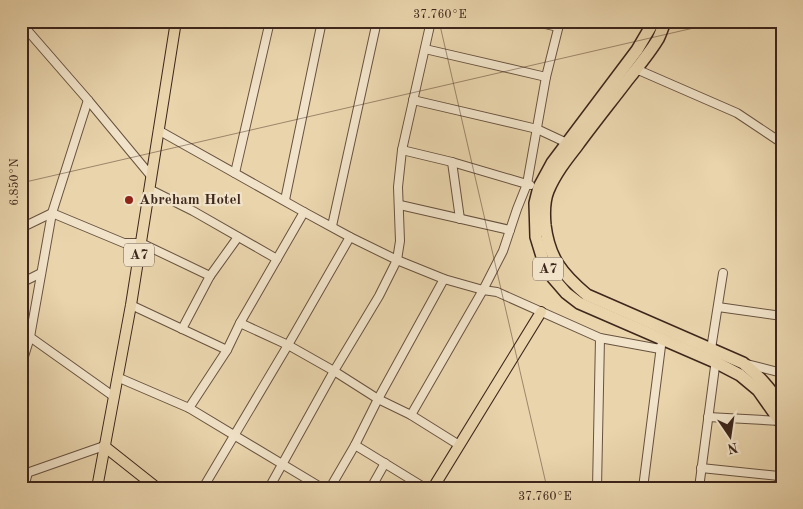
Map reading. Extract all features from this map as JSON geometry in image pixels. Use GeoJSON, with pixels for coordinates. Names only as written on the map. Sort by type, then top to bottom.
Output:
{"type":"FeatureCollection","features":[{"type":"Feature","properties":{"kind":"highway","name":"A7"},"geometry":{"type":"LineString","coordinates":[[654,21],[638,50],[552,163],[544,189],[546,202],[544,218],[550,250],[559,267],[587,295],[715,354],[758,390],[781,423]]}},
{"type":"Feature","properties":{"kind":"highway","name":"A7"},"geometry":{"type":"LineString","coordinates":[[665,21],[658,39],[544,189],[535,204],[536,237],[544,263],[553,278],[566,293],[580,303],[662,344],[715,354],[743,363],[758,375],[782,406]]}},
{"type":"Feature","properties":{"kind":"main road","name":"A7"},"geometry":{"type":"LineString","coordinates":[[96,488],[131,305],[176,21]]}},
{"type":"Feature","properties":{"kind":"main road"},"geometry":{"type":"LineString","coordinates":[[433,488],[541,312]]}},
{"type":"Feature","properties":{"kind":"main road"},"geometry":{"type":"LineString","coordinates":[[104,446],[157,488]]}},
{"type":"Feature","properties":{"kind":"street"},"geometry":{"type":"LineString","coordinates":[[235,173],[270,21]]}},
{"type":"Feature","properties":{"kind":"street"},"geometry":{"type":"LineString","coordinates":[[285,200],[322,21]]}},
{"type":"Feature","properties":{"kind":"street"},"geometry":{"type":"LineString","coordinates":[[332,226],[377,21]]}},
{"type":"Feature","properties":{"kind":"street"},"geometry":{"type":"LineString","coordinates":[[269,488],[334,371],[379,296],[397,260],[400,241],[398,187],[402,150],[431,21]]}},
{"type":"Feature","properties":{"kind":"street"},"geometry":{"type":"LineString","coordinates":[[411,415],[483,290],[502,251],[527,184],[546,77],[559,24],[532,21]]}},
{"type":"Feature","properties":{"kind":"street"},"geometry":{"type":"LineString","coordinates":[[21,23],[152,176]]}},
{"type":"Feature","properties":{"kind":"street"},"geometry":{"type":"LineString","coordinates":[[424,49],[546,77]]}},
{"type":"Feature","properties":{"kind":"street"},"geometry":{"type":"LineString","coordinates":[[636,69],[737,113],[782,143]]}},
{"type":"Feature","properties":{"kind":"street"},"geometry":{"type":"LineString","coordinates":[[21,366],[30,337],[52,213],[88,100]]}},
{"type":"Feature","properties":{"kind":"street"},"geometry":{"type":"LineString","coordinates":[[413,100],[537,129],[567,143]]}},
{"type":"Feature","properties":{"kind":"street"},"geometry":{"type":"LineString","coordinates":[[158,130],[304,212],[397,260],[444,279],[497,292],[600,338],[662,344],[643,488]]}},
{"type":"Feature","properties":{"kind":"street"},"geometry":{"type":"LineString","coordinates":[[402,150],[452,162],[544,189]]}},
{"type":"Feature","properties":{"kind":"street"},"geometry":{"type":"LineString","coordinates":[[452,162],[460,219]]}},
{"type":"Feature","properties":{"kind":"street"},"geometry":{"type":"LineString","coordinates":[[149,189],[193,211],[277,259]]}},
{"type":"Feature","properties":{"kind":"street"},"geometry":{"type":"LineString","coordinates":[[400,205],[510,230]]}},
{"type":"Feature","properties":{"kind":"street"},"geometry":{"type":"LineString","coordinates":[[189,408],[227,350],[240,323],[304,212]]}},
{"type":"Feature","properties":{"kind":"street"},"geometry":{"type":"LineString","coordinates":[[21,228],[52,213],[124,243],[141,243],[210,276]]}},
{"type":"Feature","properties":{"kind":"street"},"geometry":{"type":"LineString","coordinates":[[182,329],[210,276],[238,237]]}},
{"type":"Feature","properties":{"kind":"street"},"geometry":{"type":"LineString","coordinates":[[203,488],[350,237]]}},
{"type":"Feature","properties":{"kind":"street"},"geometry":{"type":"LineString","coordinates":[[21,283],[41,273]]}},
{"type":"Feature","properties":{"kind":"street"},"geometry":{"type":"LineString","coordinates":[[699,488],[723,273]]}},
{"type":"Feature","properties":{"kind":"street"},"geometry":{"type":"LineString","coordinates":[[330,488],[444,279]]}},
{"type":"Feature","properties":{"kind":"street"},"geometry":{"type":"LineString","coordinates":[[131,305],[227,350]]}},
{"type":"Feature","properties":{"kind":"street"},"geometry":{"type":"LineString","coordinates":[[718,306],[782,316]]}},
{"type":"Feature","properties":{"kind":"street"},"geometry":{"type":"LineString","coordinates":[[240,323],[288,345],[378,398],[411,415],[459,445]]}},
{"type":"Feature","properties":{"kind":"street"},"geometry":{"type":"LineString","coordinates":[[30,337],[113,396]]}},
{"type":"Feature","properties":{"kind":"street"},"geometry":{"type":"LineString","coordinates":[[597,488],[600,338]]}},
{"type":"Feature","properties":{"kind":"street"},"geometry":{"type":"LineString","coordinates":[[743,363],[782,373]]}},
{"type":"Feature","properties":{"kind":"street"},"geometry":{"type":"LineString","coordinates":[[117,377],[189,408],[322,488]]}},
{"type":"Feature","properties":{"kind":"street"},"geometry":{"type":"LineString","coordinates":[[708,417],[781,423]]}},
{"type":"Feature","properties":{"kind":"street"},"geometry":{"type":"LineString","coordinates":[[355,445],[425,488]]}},
{"type":"Feature","properties":{"kind":"street"},"geometry":{"type":"LineString","coordinates":[[24,488],[24,473],[104,446]]}},
{"type":"Feature","properties":{"kind":"street"},"geometry":{"type":"LineString","coordinates":[[371,488],[385,463]]}},
{"type":"Feature","properties":{"kind":"street"},"geometry":{"type":"LineString","coordinates":[[778,488],[782,467]]}},
{"type":"Feature","properties":{"kind":"street"},"geometry":{"type":"LineString","coordinates":[[701,468],[779,476]]}},
{"type":"Feature","properties":{"kind":"place","name":"Abreham Hotel"},"geometry":{"type":"Point","coordinates":[129,200]}}]}
